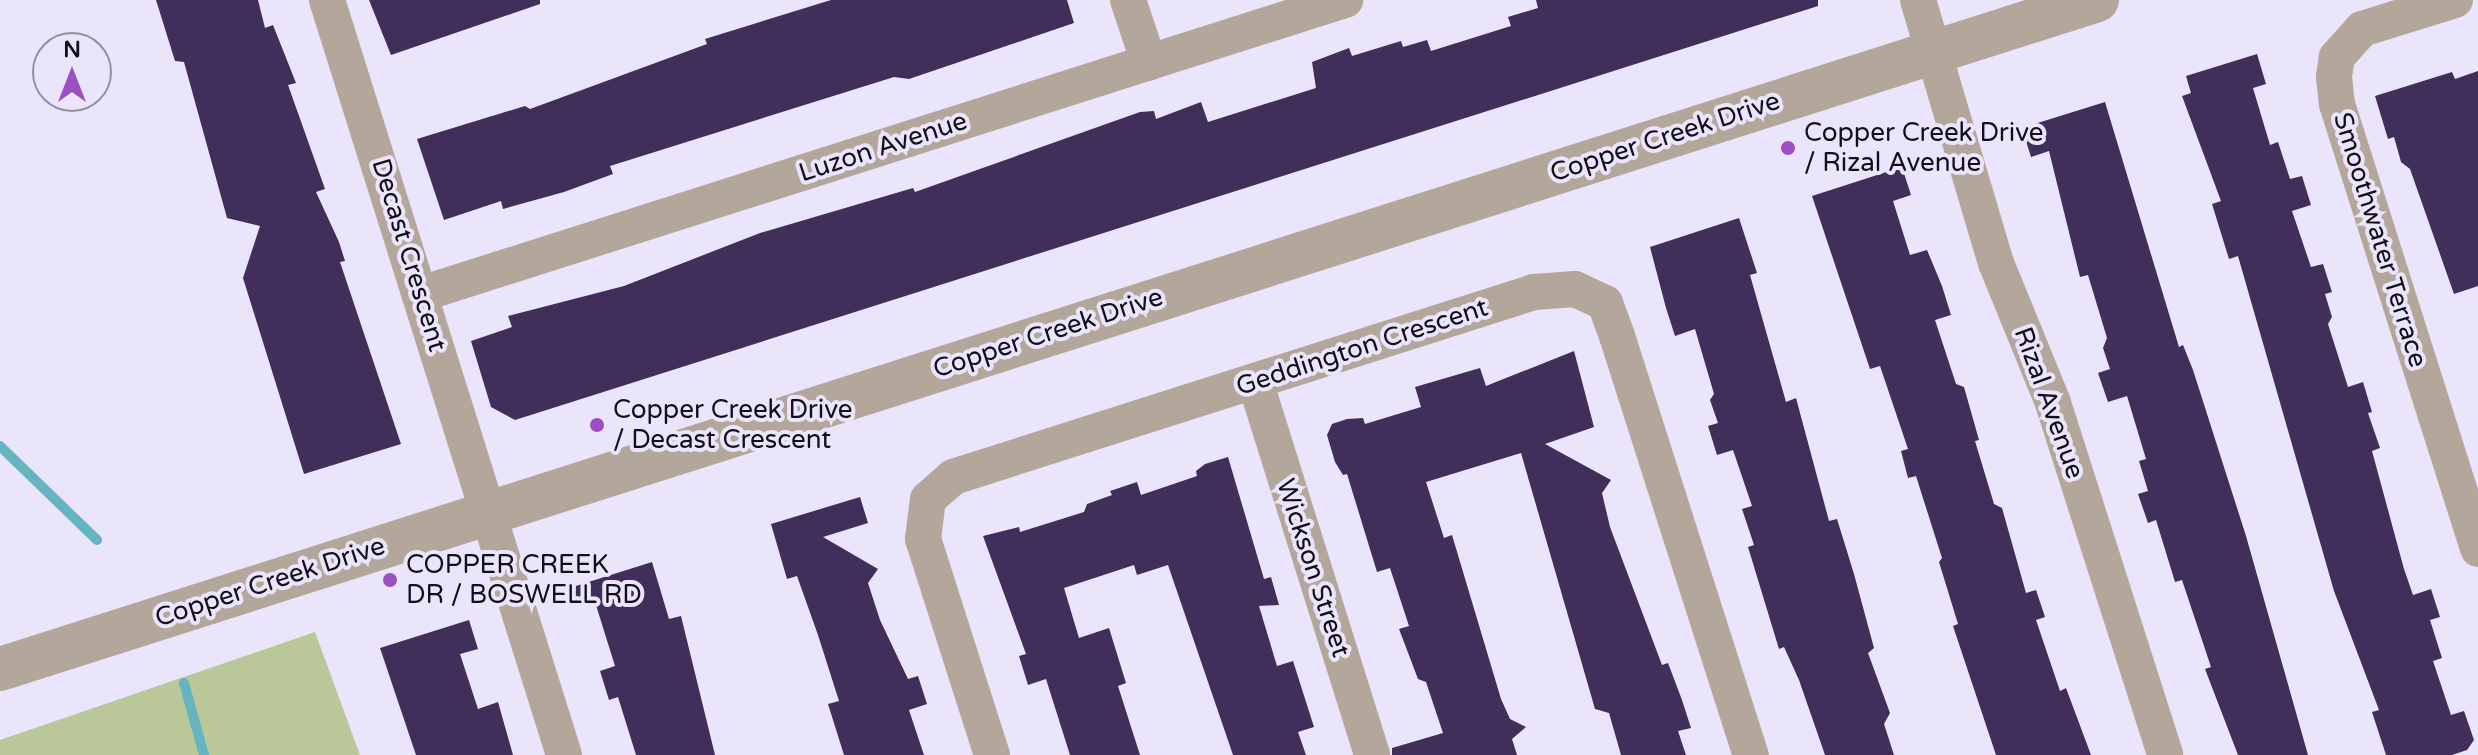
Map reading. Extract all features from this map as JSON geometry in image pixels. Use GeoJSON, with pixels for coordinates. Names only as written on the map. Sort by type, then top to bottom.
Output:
{"type":"FeatureCollection","features":[{"type":"Feature","properties":{"kind":"street","name":"Decast Crescent"},"geometry":{"type":"LineString","coordinates":[[327,0],[490,510],[564,755]]}},
{"type":"Feature","properties":{"kind":"street"},"geometry":{"type":"LineString","coordinates":[[1128,0],[1149,63]]}},
{"type":"Feature","properties":{"kind":"street","name":"Luzon Avenue"},"geometry":{"type":"LineString","coordinates":[[421,294],[1345,0]]}},
{"type":"Feature","properties":{"kind":"street","name":"Rizal Avenue"},"geometry":{"type":"LineString","coordinates":[[1918,0],[1996,263],[2053,403],[2165,755]]}},
{"type":"Feature","properties":{"kind":"street","name":"Copper Creek Drive"},"geometry":{"type":"LineString","coordinates":[[0,669],[490,510],[2097,0]]}},
{"type":"Feature","properties":{"kind":"street","name":"Smoothwater Terrace"},"geometry":{"type":"LineString","coordinates":[[2455,0],[2362,29],[2337,57],[2334,77],[2337,104],[2478,549]]}},
{"type":"Feature","properties":{"kind":"street","name":"Geddington Crescent"},"geometry":{"type":"LineString","coordinates":[[992,755],[923,539],[928,499],[953,477],[1534,292],[1575,289],[1605,303],[1751,755]]}},
{"type":"Feature","properties":{"kind":"street","name":"Wickson Street"},"geometry":{"type":"LineString","coordinates":[[1255,381],[1372,755]]}},
{"type":"Feature","properties":{"kind":"green space"},"geometry":{"type":"Polygon","coordinates":[[[315,632],[360,755],[0,755],[0,740],[315,632]]]}},
{"type":"Feature","properties":{"kind":"building"},"geometry":{"type":"Polygon","coordinates":[[[156,0],[258,0],[265,28],[273,25],[296,83],[288,85],[325,189],[316,192],[339,242],[345,261],[340,262],[401,444],[304,474],[243,278],[260,226],[227,218],[184,62],[175,61],[156,0]]]}},
{"type":"Feature","properties":{"kind":"building"},"geometry":{"type":"Polygon","coordinates":[[[369,0],[540,0],[540,4],[391,55],[369,0]]]}},
{"type":"Feature","properties":{"kind":"building"},"geometry":{"type":"Polygon","coordinates":[[[831,0],[1067,0],[1074,23],[909,79],[894,77],[610,166],[613,174],[564,192],[503,209],[501,201],[444,220],[417,139],[525,106],[530,109],[707,44],[705,39],[831,0]]]}},
{"type":"Feature","properties":{"kind":"building"},"geometry":{"type":"Polygon","coordinates":[[[1536,0],[1818,0],[1818,6],[515,420],[491,407],[471,341],[512,327],[508,316],[624,286],[760,233],[913,188],[915,192],[1140,112],[1154,111],[1156,119],[1201,102],[1208,122],[1316,88],[1312,62],[1349,48],[1352,56],[1401,41],[1403,47],[1427,40],[1431,51],[1511,26],[1508,17],[1538,8],[1536,0]]]}},
{"type":"Feature","properties":{"kind":"building"},"geometry":{"type":"Polygon","coordinates":[[[2257,54],[2266,84],[2253,88],[2270,145],[2278,142],[2290,179],[2302,176],[2311,205],[2292,211],[2311,267],[2323,264],[2332,292],[2325,294],[2332,317],[2328,324],[2348,387],[2363,382],[2372,412],[2368,413],[2380,448],[2372,451],[2404,569],[2413,595],[2431,589],[2440,617],[2430,620],[2442,658],[2433,661],[2451,715],[2464,711],[2474,740],[2467,750],[2452,755],[2386,755],[2372,712],[2379,710],[2334,591],[2238,256],[2229,259],[2212,204],[2221,201],[2182,96],[2191,93],[2186,76],[2257,54]]]}},
{"type":"Feature","properties":{"kind":"building"},"geometry":{"type":"Polygon","coordinates":[[[2478,71],[2478,286],[2454,294],[2410,169],[2401,162],[2394,137],[2388,139],[2375,96],[2452,72],[2455,79],[2478,71]]]}},
{"type":"Feature","properties":{"kind":"building"},"geometry":{"type":"Polygon","coordinates":[[[2105,102],[2179,347],[2183,345],[2193,370],[2246,536],[2308,755],[2238,755],[2205,669],[2211,667],[2182,580],[2175,582],[2156,520],[2148,523],[2138,494],[2148,491],[2139,461],[2146,459],[2127,396],[2108,402],[2098,373],[2110,369],[2103,348],[2107,338],[2088,275],[2080,277],[2049,151],[2031,157],[2022,128],[2105,102]]]}},
{"type":"Feature","properties":{"kind":"building"},"geometry":{"type":"Polygon","coordinates":[[[1902,167],[1911,195],[1893,201],[1910,255],[1927,250],[1942,286],[1951,315],[1935,320],[1956,384],[1964,387],[1979,440],[1975,441],[1994,504],[2002,508],[2026,593],[2036,590],[2045,617],[2036,620],[2060,691],[2066,688],[2091,755],[1996,755],[1953,626],[1958,624],[1939,562],[1942,558],[1916,476],[1908,478],[1901,451],[1908,449],[1880,366],[1870,369],[1812,196],[1902,167]]]}},
{"type":"Feature","properties":{"kind":"building"},"geometry":{"type":"Polygon","coordinates":[[[1739,218],[1757,273],[1750,275],[1786,402],[1796,398],[1829,521],[1837,519],[1854,574],[1874,648],[1868,653],[1890,713],[1884,724],[1894,755],[1825,755],[1799,680],[1784,647],[1779,649],[1748,547],[1754,545],[1742,509],[1752,506],[1733,450],[1717,455],[1708,426],[1718,423],[1710,400],[1714,394],[1695,329],[1675,336],[1666,308],[1650,247],[1739,218]]]}},
{"type":"Feature","properties":{"kind":"building"},"geometry":{"type":"Polygon","coordinates":[[[1574,351],[1594,427],[1545,444],[1611,480],[1602,493],[1610,527],[1662,665],[1668,663],[1682,700],[1691,728],[1678,731],[1686,755],[1621,755],[1609,713],[1595,709],[1521,453],[1426,482],[1444,538],[1452,535],[1501,699],[1510,719],[1526,727],[1512,739],[1517,755],[1392,755],[1392,748],[1443,733],[1426,682],[1418,679],[1399,629],[1409,626],[1390,568],[1377,572],[1347,474],[1343,475],[1335,462],[1327,435],[1332,424],[1347,419],[1363,418],[1365,424],[1421,407],[1415,387],[1480,368],[1486,386],[1574,351]]]}},
{"type":"Feature","properties":{"kind":"building"},"geometry":{"type":"Polygon","coordinates":[[[1228,457],[1264,579],[1271,577],[1279,605],[1259,606],[1277,666],[1293,661],[1314,727],[1298,732],[1306,755],[1233,755],[1168,565],[1137,575],[1134,565],[1064,588],[1079,638],[1109,628],[1126,683],[1118,686],[1140,755],[1070,755],[1046,679],[1028,685],[1019,656],[1026,654],[983,536],[1019,527],[1020,532],[1084,512],[1087,504],[1112,495],[1110,491],[1137,482],[1141,495],[1197,476],[1196,471],[1205,464],[1228,457]]]}},
{"type":"Feature","properties":{"kind":"building"},"geometry":{"type":"Polygon","coordinates":[[[860,497],[868,523],[823,537],[878,569],[868,583],[880,620],[908,679],[918,676],[927,704],[909,710],[924,755],[844,755],[828,704],[839,701],[797,576],[787,579],[771,524],[860,497]]]}},
{"type":"Feature","properties":{"kind":"building"},"geometry":{"type":"Polygon","coordinates":[[[652,562],[669,619],[681,616],[715,755],[636,755],[618,697],[609,700],[600,671],[615,666],[595,602],[560,591],[652,562]]]}},
{"type":"Feature","properties":{"kind":"building"},"geometry":{"type":"Polygon","coordinates":[[[469,620],[478,649],[460,654],[478,709],[498,702],[513,755],[416,755],[380,648],[469,620]]]}},
{"type":"Feature","properties":{"kind":"waterway"},"geometry":{"type":"LineString","coordinates":[[0,446],[97,540]]}},
{"type":"Feature","properties":{"kind":"waterway"},"geometry":{"type":"LineString","coordinates":[[184,683],[204,755]]}},
{"type":"Feature","properties":{"kind":"place","name":"Copper Creek Drive / Rizal Avenue"},"geometry":{"type":"Point","coordinates":[1788,148]}},
{"type":"Feature","properties":{"kind":"place","name":"Copper Creek Drive / Decast Crescent"},"geometry":{"type":"Point","coordinates":[597,425]}},
{"type":"Feature","properties":{"kind":"place","name":"COPPER CREEK DR / BOSWELL RD"},"geometry":{"type":"Point","coordinates":[390,580]}}]}
